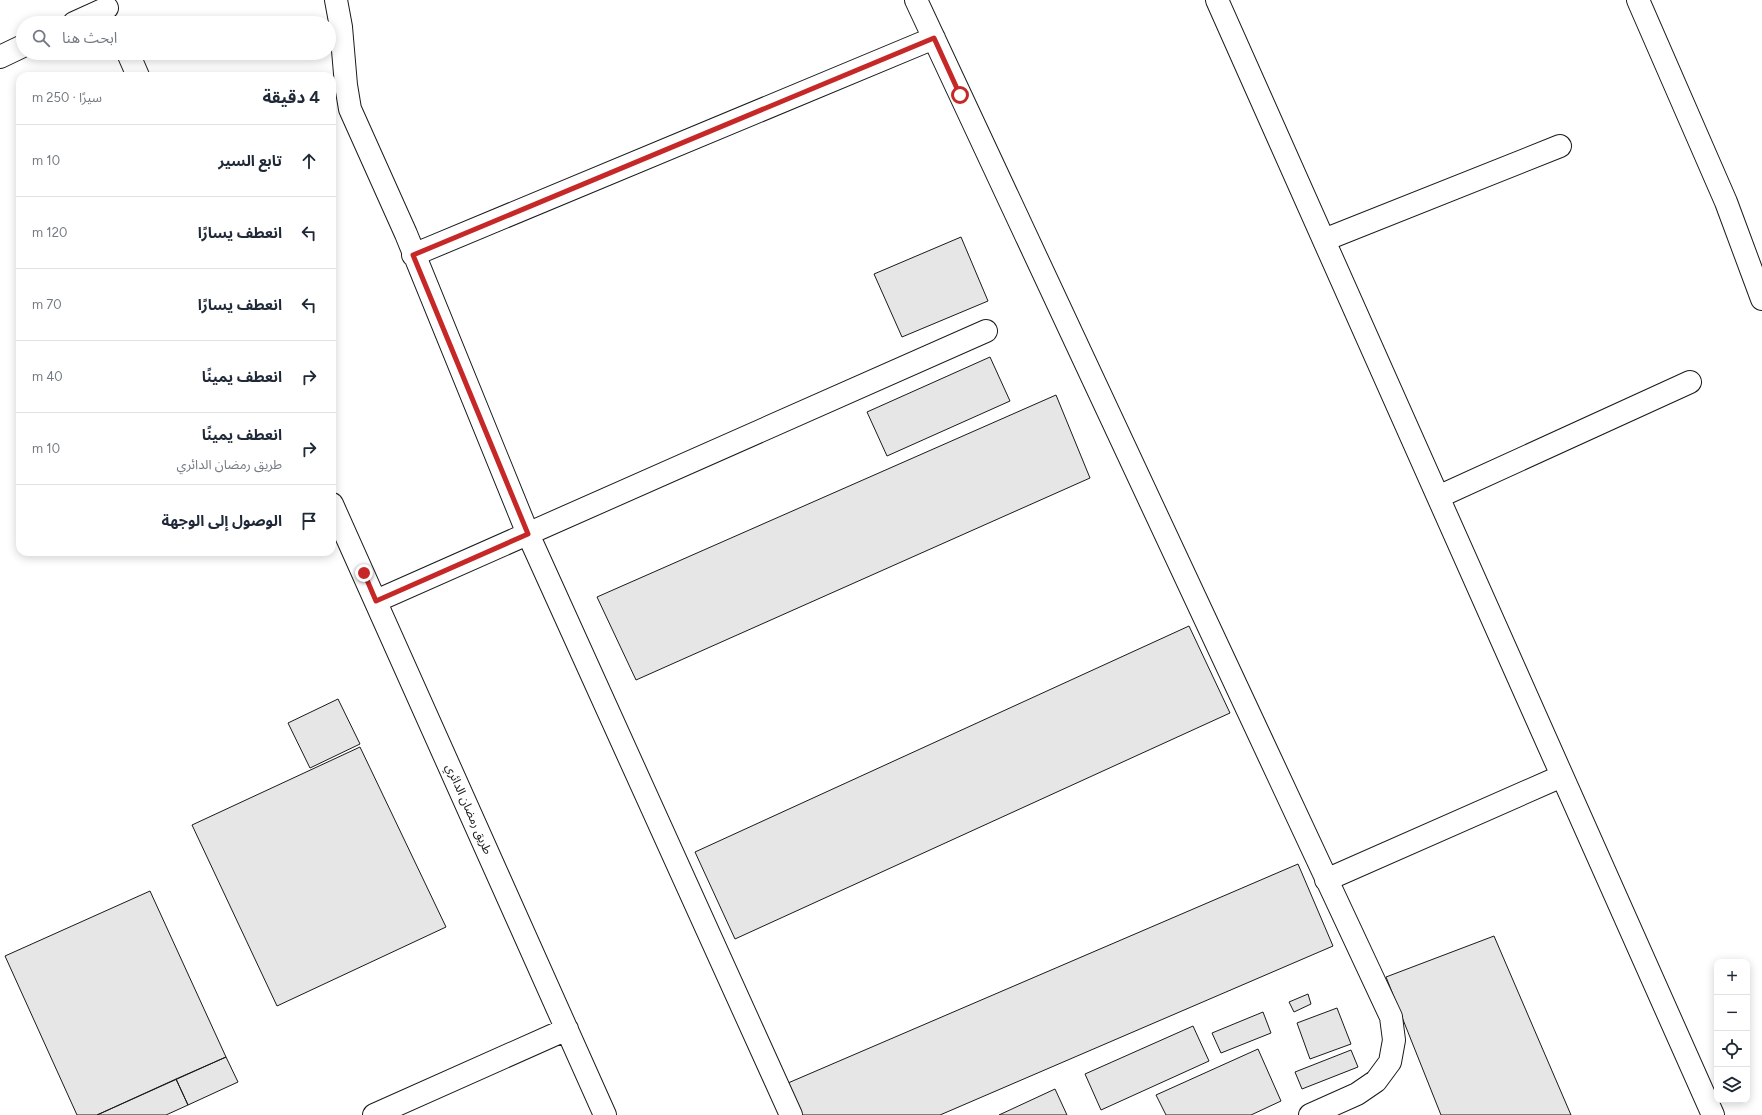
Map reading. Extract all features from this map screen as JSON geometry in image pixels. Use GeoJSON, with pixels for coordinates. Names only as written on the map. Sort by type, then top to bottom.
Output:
{"type":"FeatureCollection","features":[{"type":"Feature","properties":{"kind":"street"},"geometry":{"type":"LineString","coordinates":[[336,0],[350,109],[406,234],[413,255],[528,534],[790,1115]]}},
{"type":"Feature","properties":{"kind":"street"},"geometry":{"type":"LineString","coordinates":[[916,0],[1391,1017],[1394,1040],[1390,1062],[1376,1081],[1357,1094],[1310,1115]]}},
{"type":"Feature","properties":{"kind":"street"},"geometry":{"type":"LineString","coordinates":[[1216,0],[1713,1115]]}},
{"type":"Feature","properties":{"kind":"street"},"geometry":{"type":"LineString","coordinates":[[1638,0],[1726,202],[1762,300]]}},
{"type":"Feature","properties":{"kind":"street"},"geometry":{"type":"LineString","coordinates":[[92,16],[108,10]]}},
{"type":"Feature","properties":{"kind":"street"},"geometry":{"type":"LineString","coordinates":[[413,255],[934,38]]}},
{"type":"Feature","properties":{"kind":"street"},"geometry":{"type":"LineString","coordinates":[[0,57],[16,49]]}},
{"type":"Feature","properties":{"kind":"street"},"geometry":{"type":"LineString","coordinates":[[131,60],[136,72]]}},
{"type":"Feature","properties":{"kind":"street"},"geometry":{"type":"LineString","coordinates":[[1324,240],[1560,146]]}},
{"type":"Feature","properties":{"kind":"street"},"geometry":{"type":"LineString","coordinates":[[376,601],[986,331]]}},
{"type":"Feature","properties":{"kind":"street"},"geometry":{"type":"LineString","coordinates":[[1438,497],[1690,382]]}},
{"type":"Feature","properties":{"kind":"street","name":"طريق رمضان الدائري"},"geometry":{"type":"LineString","coordinates":[[336,513],[605,1115]]}},
{"type":"Feature","properties":{"kind":"street"},"geometry":{"type":"LineString","coordinates":[[1326,880],[1562,776]]}},
{"type":"Feature","properties":{"kind":"street"},"geometry":{"type":"LineString","coordinates":[[374,1115],[567,1029]]}},
{"type":"Feature","properties":{"kind":"building"},"geometry":{"type":"Polygon","coordinates":[[[961,237],[988,301],[902,337],[874,274],[961,237]]]}},
{"type":"Feature","properties":{"kind":"building"},"geometry":{"type":"Polygon","coordinates":[[[990,357],[1010,401],[887,456],[867,412],[990,357]]]}},
{"type":"Feature","properties":{"kind":"building"},"geometry":{"type":"Polygon","coordinates":[[[1056,395],[1090,478],[636,680],[597,597],[1056,395]]]}},
{"type":"Feature","properties":{"kind":"building"},"geometry":{"type":"Polygon","coordinates":[[[1189,626],[1230,713],[735,939],[695,852],[1189,626]]]}},
{"type":"Feature","properties":{"kind":"building"},"geometry":{"type":"Polygon","coordinates":[[[338,699],[360,744],[310,768],[288,723],[338,699]]]}},
{"type":"Feature","properties":{"kind":"building"},"geometry":{"type":"Polygon","coordinates":[[[360,747],[446,927],[277,1006],[192,825],[360,747]]]}},
{"type":"Feature","properties":{"kind":"building"},"geometry":{"type":"Polygon","coordinates":[[[1298,864],[1333,946],[940,1115],[802,1115],[788,1083],[1298,864]]]}},
{"type":"Feature","properties":{"kind":"building"},"geometry":{"type":"Polygon","coordinates":[[[150,891],[226,1057],[97,1115],[77,1115],[5,956],[150,891]]]}},
{"type":"Feature","properties":{"kind":"building"},"geometry":{"type":"Polygon","coordinates":[[[1494,936],[1571,1115],[1441,1115],[1386,977],[1494,936]]]}},
{"type":"Feature","properties":{"kind":"building"},"geometry":{"type":"Polygon","coordinates":[[[1308,994],[1311,1004],[1294,1012],[1289,1002],[1308,994]]]}},
{"type":"Feature","properties":{"kind":"building"},"geometry":{"type":"Polygon","coordinates":[[[1337,1008],[1351,1044],[1310,1059],[1297,1023],[1337,1008]]]}},
{"type":"Feature","properties":{"kind":"building"},"geometry":{"type":"Polygon","coordinates":[[[1263,1012],[1271,1033],[1221,1053],[1212,1033],[1263,1012]]]}},
{"type":"Feature","properties":{"kind":"building"},"geometry":{"type":"Polygon","coordinates":[[[1193,1026],[1209,1061],[1101,1110],[1085,1074],[1193,1026]]]}},
{"type":"Feature","properties":{"kind":"building"},"geometry":{"type":"Polygon","coordinates":[[[1258,1049],[1281,1101],[1251,1115],[1166,1115],[1156,1095],[1258,1049]]]}},
{"type":"Feature","properties":{"kind":"building"},"geometry":{"type":"Polygon","coordinates":[[[1351,1050],[1358,1067],[1302,1089],[1295,1072],[1351,1050]]]}},
{"type":"Feature","properties":{"kind":"building"},"geometry":{"type":"Polygon","coordinates":[[[226,1057],[238,1082],[188,1105],[176,1079],[226,1057]]]}},
{"type":"Feature","properties":{"kind":"building"},"geometry":{"type":"Polygon","coordinates":[[[176,1079],[188,1105],[166,1115],[97,1115],[176,1079]]]}},
{"type":"Feature","properties":{"kind":"building"},"geometry":{"type":"Polygon","coordinates":[[[1055,1089],[1067,1115],[999,1115],[1055,1089]]]}},
{"type":"Feature","properties":{"kind":"route"},"geometry":{"type":"LineString","coordinates":[[364,573],[376,601],[528,534],[413,255],[934,38],[960,95]]}}]}
